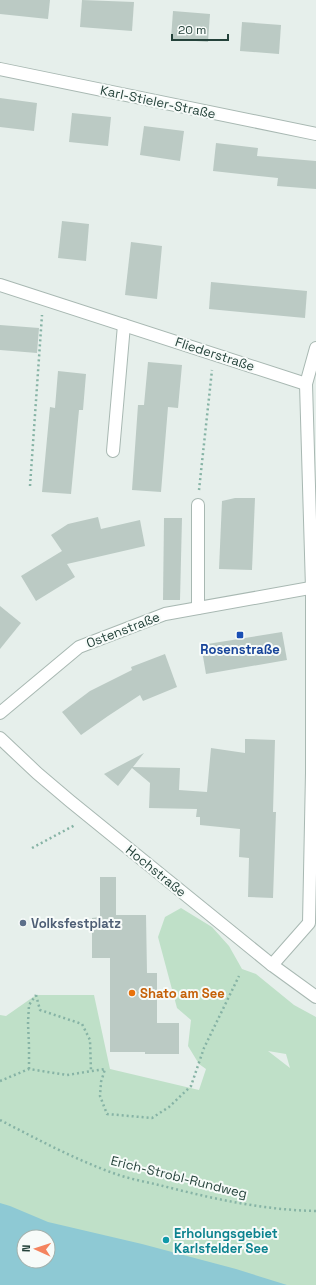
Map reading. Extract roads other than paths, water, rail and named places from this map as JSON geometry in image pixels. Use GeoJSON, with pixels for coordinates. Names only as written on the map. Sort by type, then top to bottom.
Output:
{"type":"FeatureCollection","features":[{"type":"Feature","properties":{"kind":"street","name":"Karl-Stieler-Straße"},"geometry":{"type":"LineString","coordinates":[[0,69],[316,134]]}},
{"type":"Feature","properties":{"kind":"street","name":"Fliederstraße"},"geometry":{"type":"LineString","coordinates":[[0,285],[306,384]]}},
{"type":"Feature","properties":{"kind":"street"},"geometry":{"type":"LineString","coordinates":[[113,451],[124,324]]}},
{"type":"Feature","properties":{"kind":"street"},"geometry":{"type":"LineString","coordinates":[[272,965],[309,923],[314,774],[314,587],[306,384],[316,348]]}},
{"type":"Feature","properties":{"kind":"street"},"geometry":{"type":"LineString","coordinates":[[198,505],[198,608]]}},
{"type":"Feature","properties":{"kind":"street","name":"Ostenstraße"},"geometry":{"type":"LineString","coordinates":[[0,713],[79,647],[165,614],[314,587]]}},
{"type":"Feature","properties":{"kind":"street","name":"Hochstraße"},"geometry":{"type":"LineString","coordinates":[[0,738],[37,773],[89,817],[272,965],[316,997]]}},
{"type":"Feature","properties":{"kind":"water"},"geometry":{"type":"Polygon","coordinates":[[[0,1203],[48,1222],[142,1244],[236,1269],[287,1285],[0,1285],[0,1203]]]}},
{"type":"Feature","properties":{"kind":"place","name":"Rosenstraße"},"geometry":{"type":"Point","coordinates":[240,635]}},
{"type":"Feature","properties":{"kind":"place","name":"Volksfestplatz"},"geometry":{"type":"Point","coordinates":[23,923]}},
{"type":"Feature","properties":{"kind":"place","name":"Shato am See"},"geometry":{"type":"Point","coordinates":[132,993]}},
{"type":"Feature","properties":{"kind":"place","name":"Erholungsgebiet Karlsfelder See"},"geometry":{"type":"Point","coordinates":[166,1240]}}]}
